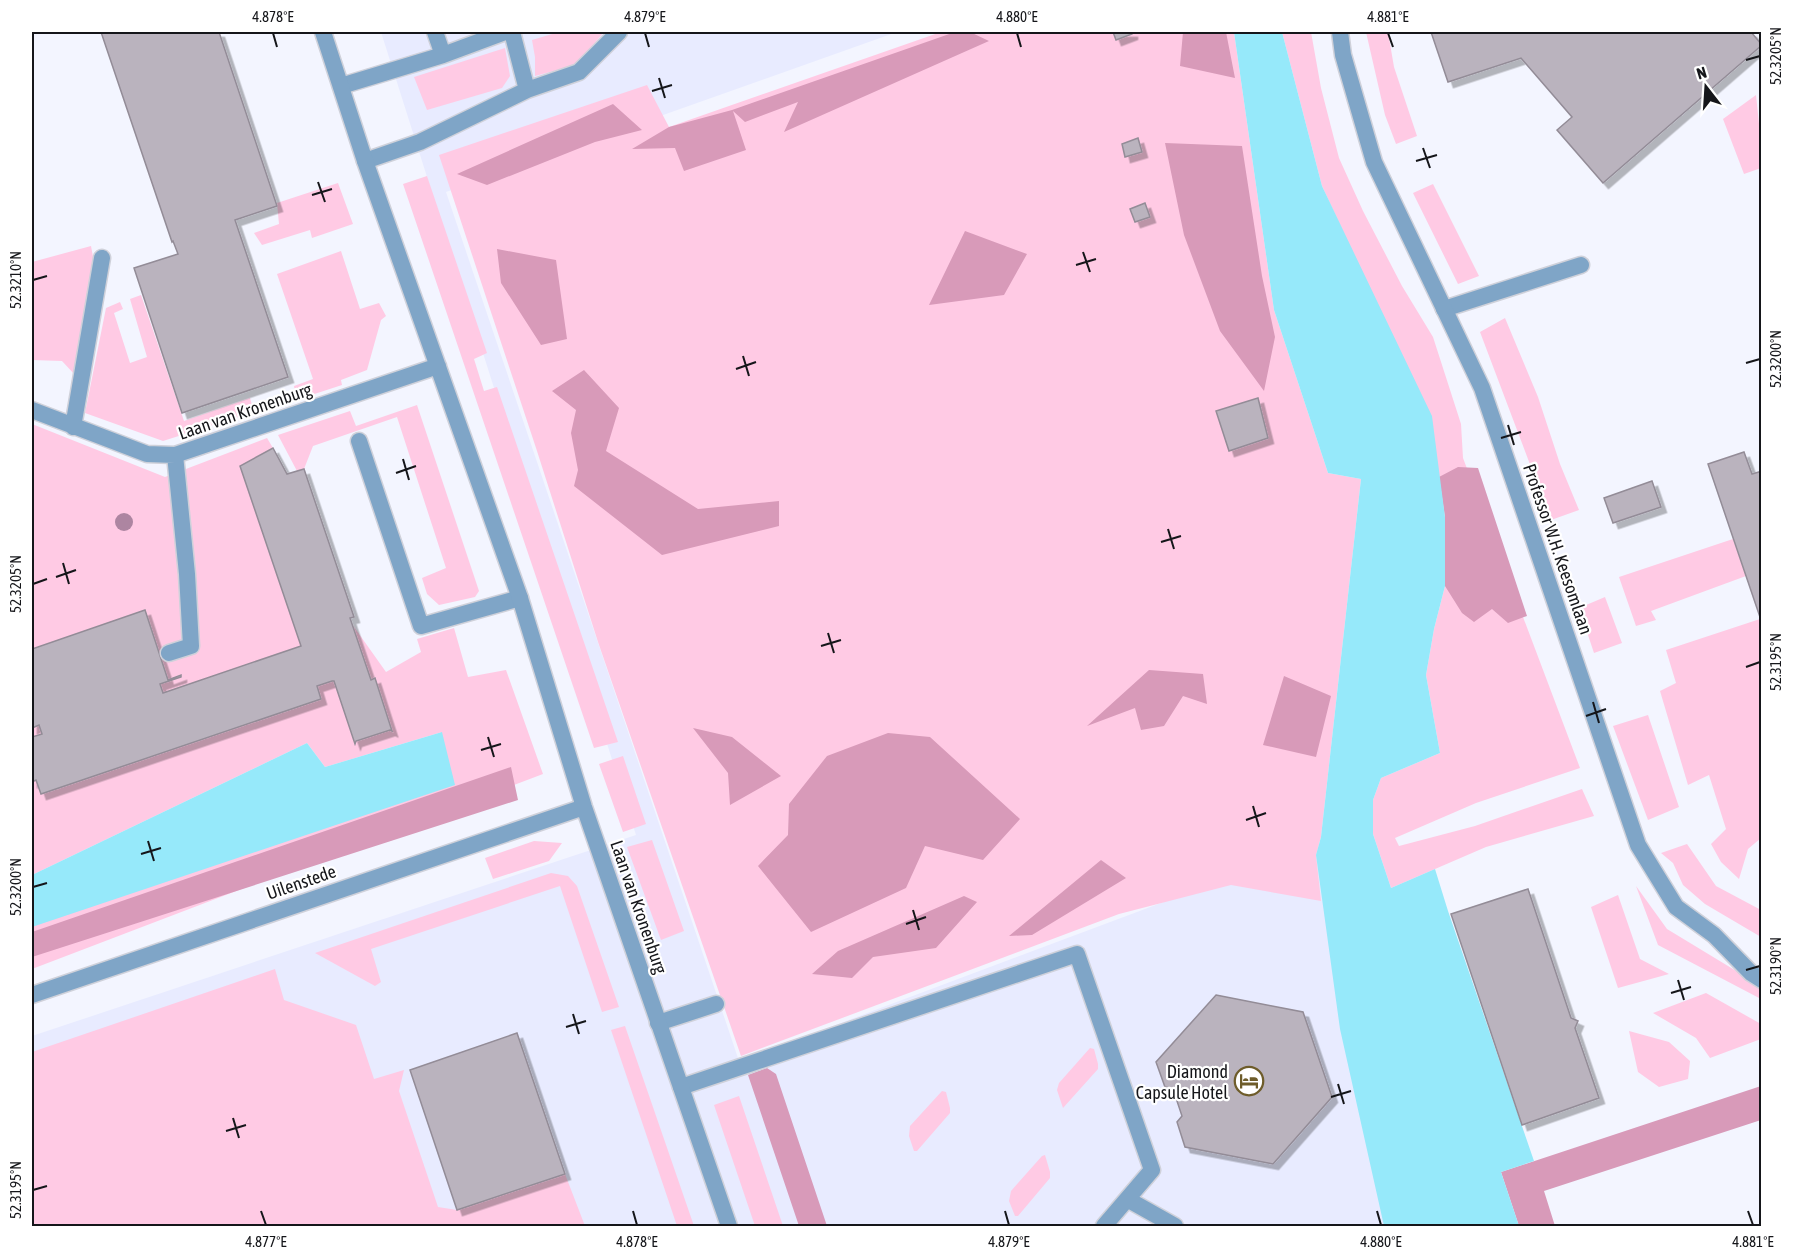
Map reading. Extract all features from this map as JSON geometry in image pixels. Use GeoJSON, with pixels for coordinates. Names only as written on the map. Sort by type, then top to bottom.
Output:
{"type":"FeatureCollection","features":[{"type":"Feature","properties":{"kind":"street","name":"Laan van Kronenburg"},"geometry":{"type":"LineString","coordinates":[[323,32],[365,161],[519,598],[584,807],[729,1227]]}},
{"type":"Feature","properties":{"kind":"street"},"geometry":{"type":"LineString","coordinates":[[435,32],[442,55]]}},
{"type":"Feature","properties":{"kind":"street"},"geometry":{"type":"LineString","coordinates":[[341,86],[442,55],[505,32]]}},
{"type":"Feature","properties":{"kind":"street"},"geometry":{"type":"LineString","coordinates":[[512,32],[527,90]]}},
{"type":"Feature","properties":{"kind":"street"},"geometry":{"type":"LineString","coordinates":[[365,161],[420,142],[527,90],[579,72],[619,32]]}},
{"type":"Feature","properties":{"kind":"street","name":"Professor W.H. Keesomlaan"},"geometry":{"type":"LineString","coordinates":[[1340,32],[1343,55],[1374,162],[1482,388],[1638,845],[1676,907],[1714,935],[1751,973],[1761,980]]}},
{"type":"Feature","properties":{"kind":"street"},"geometry":{"type":"LineString","coordinates":[[73,427],[102,258]]}},
{"type":"Feature","properties":{"kind":"street"},"geometry":{"type":"LineString","coordinates":[[1444,309],[1581,265]]}},
{"type":"Feature","properties":{"kind":"street","name":"Laan van Kronenburg"},"geometry":{"type":"LineString","coordinates":[[32,410],[147,454],[175,455],[438,366]]}},
{"type":"Feature","properties":{"kind":"street"},"geometry":{"type":"LineString","coordinates":[[360,441],[421,626],[519,598]]}},
{"type":"Feature","properties":{"kind":"street"},"geometry":{"type":"LineString","coordinates":[[170,653],[191,646],[187,574],[175,455]]}},
{"type":"Feature","properties":{"kind":"street","name":"Uilenstede"},"geometry":{"type":"LineString","coordinates":[[32,995],[584,807]]}},
{"type":"Feature","properties":{"kind":"street"},"geometry":{"type":"LineString","coordinates":[[681,1087],[1077,954],[1152,1170],[1104,1227]]}},
{"type":"Feature","properties":{"kind":"street"},"geometry":{"type":"LineString","coordinates":[[658,1023],[716,1004]]}},
{"type":"Feature","properties":{"kind":"street"},"geometry":{"type":"LineString","coordinates":[[1127,1199],[1175,1227]]}},
{"type":"Feature","properties":{"kind":"shaded area"},"geometry":{"type":"Polygon","coordinates":[[[381,32],[897,32],[446,192],[739,1061],[1319,844],[1413,1226],[32,1226],[32,1036],[636,835],[381,32]]]}},
{"type":"Feature","properties":{"kind":"shaded area"},"geometry":{"type":"Polygon","coordinates":[[[559,32],[604,32],[576,65],[535,76],[532,40],[559,32]]]}},
{"type":"Feature","properties":{"kind":"shaded area"},"geometry":{"type":"Polygon","coordinates":[[[941,32],[1234,32],[1274,310],[1328,473],[1361,479],[1321,837],[1316,855],[1321,901],[1231,885],[1119,914],[741,1056],[598,642],[439,155],[647,85],[669,127],[941,32]]]}},
{"type":"Feature","properties":{"kind":"shaded area"},"geometry":{"type":"Polygon","coordinates":[[[955,32],[970,32],[989,41],[784,132],[798,102],[745,122],[733,111],[746,150],[684,171],[675,148],[632,149],[669,127],[732,110],[955,32]]]}},
{"type":"Feature","properties":{"kind":"shaded area"},"geometry":{"type":"Polygon","coordinates":[[[1183,32],[1226,32],[1235,78],[1180,66],[1183,32]]]}},
{"type":"Feature","properties":{"kind":"shaded area"},"geometry":{"type":"Polygon","coordinates":[[[1282,32],[1311,32],[1321,88],[1339,158],[1363,211],[1402,286],[1433,337],[1461,424],[1463,458],[1580,768],[1476,803],[1395,838],[1399,846],[1475,826],[1582,789],[1594,816],[1486,847],[1391,888],[1373,834],[1373,800],[1381,778],[1440,753],[1426,675],[1445,586],[1445,517],[1439,477],[1367,283],[1322,186],[1282,32]]]}},
{"type":"Feature","properties":{"kind":"shaded area"},"geometry":{"type":"Polygon","coordinates":[[[1366,32],[1388,32],[1394,67],[1417,136],[1396,144],[1385,115],[1366,32]]]}},
{"type":"Feature","properties":{"kind":"shaded area"},"geometry":{"type":"Polygon","coordinates":[[[505,48],[510,76],[502,88],[427,110],[414,77],[505,48]]]}},
{"type":"Feature","properties":{"kind":"shaded area"},"geometry":{"type":"Polygon","coordinates":[[[1756,95],[1761,168],[1744,174],[1723,119],[1756,95]]]}},
{"type":"Feature","properties":{"kind":"shaded area"},"geometry":{"type":"Polygon","coordinates":[[[613,104],[642,130],[595,142],[487,185],[457,174],[613,104]]]}},
{"type":"Feature","properties":{"kind":"shaded area"},"geometry":{"type":"Polygon","coordinates":[[[1165,143],[1242,146],[1262,276],[1275,337],[1264,391],[1220,331],[1184,235],[1165,143]]]}},
{"type":"Feature","properties":{"kind":"shaded area"},"geometry":{"type":"Polygon","coordinates":[[[427,176],[487,353],[474,359],[484,391],[497,387],[618,742],[594,748],[403,184],[427,176]]]}},
{"type":"Feature","properties":{"kind":"shaded area"},"geometry":{"type":"Polygon","coordinates":[[[338,183],[353,224],[312,238],[310,230],[262,245],[254,233],[279,224],[277,203],[338,183]]]}},
{"type":"Feature","properties":{"kind":"shaded area"},"geometry":{"type":"Polygon","coordinates":[[[1433,184],[1479,276],[1458,284],[1413,193],[1433,184]]]}},
{"type":"Feature","properties":{"kind":"shaded area"},"geometry":{"type":"Polygon","coordinates":[[[965,231],[1027,254],[1004,295],[929,305],[965,231]]]}},
{"type":"Feature","properties":{"kind":"shaded area"},"geometry":{"type":"Polygon","coordinates":[[[91,246],[94,262],[75,375],[62,361],[32,360],[32,262],[91,246]]]}},
{"type":"Feature","properties":{"kind":"shaded area"},"geometry":{"type":"Polygon","coordinates":[[[497,249],[556,260],[567,339],[541,345],[501,283],[497,249]]]}},
{"type":"Feature","properties":{"kind":"shaded area"},"geometry":{"type":"Polygon","coordinates":[[[341,251],[360,309],[379,303],[386,316],[381,320],[367,370],[341,380],[342,385],[296,400],[294,386],[313,379],[277,274],[341,251]]]}},
{"type":"Feature","properties":{"kind":"shaded area"},"geometry":{"type":"Polygon","coordinates":[[[141,295],[184,421],[250,398],[254,412],[163,441],[85,413],[106,308],[120,302],[123,309],[114,313],[130,363],[147,357],[130,299],[141,295]]]}},
{"type":"Feature","properties":{"kind":"shaded area"},"geometry":{"type":"Polygon","coordinates":[[[1505,318],[1538,397],[1560,464],[1579,510],[1551,520],[1480,332],[1505,318]]]}},
{"type":"Feature","properties":{"kind":"shaded area"},"geometry":{"type":"Polygon","coordinates":[[[584,370],[619,408],[606,451],[698,509],[779,501],[779,526],[662,555],[574,486],[578,470],[571,433],[576,410],[552,391],[584,370]]]}},
{"type":"Feature","properties":{"kind":"shaded area"},"geometry":{"type":"Polygon","coordinates":[[[417,405],[479,591],[475,597],[439,605],[427,594],[422,578],[446,568],[397,417],[313,446],[304,469],[297,471],[278,435],[350,411],[356,426],[417,405]]]}},
{"type":"Feature","properties":{"kind":"shaded area"},"geometry":{"type":"Polygon","coordinates":[[[32,424],[165,477],[267,438],[273,448],[240,466],[386,672],[421,652],[417,639],[454,628],[468,677],[506,670],[543,774],[32,969],[32,927],[442,732],[325,767],[307,743],[32,875],[32,424]]]}},
{"type":"Feature","properties":{"kind":"shaded area"},"geometry":{"type":"Polygon","coordinates":[[[1458,467],[1478,468],[1527,616],[1508,623],[1492,609],[1474,622],[1462,613],[1445,586],[1445,517],[1439,477],[1458,467]]]}},
{"type":"Feature","properties":{"kind":"shaded area"},"geometry":{"type":"Polygon","coordinates":[[[1733,539],[1746,576],[1651,611],[1656,620],[1636,626],[1619,577],[1733,539]]]}},
{"type":"Feature","properties":{"kind":"shaded area"},"geometry":{"type":"Polygon","coordinates":[[[1605,597],[1622,643],[1594,653],[1579,608],[1605,597]]]}},
{"type":"Feature","properties":{"kind":"shaded area"},"geometry":{"type":"Polygon","coordinates":[[[1760,619],[1761,838],[1748,849],[1739,879],[1721,862],[1711,844],[1726,829],[1709,775],[1688,785],[1660,691],[1676,683],[1666,650],[1760,619]]]}},
{"type":"Feature","properties":{"kind":"shaded area"},"geometry":{"type":"Polygon","coordinates":[[[1149,670],[1203,674],[1207,704],[1183,696],[1164,726],[1141,730],[1135,708],[1087,726],[1149,670]]]}},
{"type":"Feature","properties":{"kind":"shaded area"},"geometry":{"type":"Polygon","coordinates":[[[1284,676],[1331,696],[1316,757],[1263,745],[1284,676]]]}},
{"type":"Feature","properties":{"kind":"shaded area"},"geometry":{"type":"Polygon","coordinates":[[[1648,715],[1679,807],[1648,820],[1613,726],[1648,715]]]}},
{"type":"Feature","properties":{"kind":"shaded area"},"geometry":{"type":"Polygon","coordinates":[[[693,728],[732,737],[781,776],[730,805],[728,773],[693,728]]]}},
{"type":"Feature","properties":{"kind":"shaded area"},"geometry":{"type":"Polygon","coordinates":[[[888,733],[930,737],[1020,819],[983,860],[925,846],[906,888],[811,932],[758,866],[788,835],[789,804],[827,756],[888,733]]]}},
{"type":"Feature","properties":{"kind":"shaded area"},"geometry":{"type":"Polygon","coordinates":[[[623,756],[646,824],[623,832],[599,764],[623,756]]]}},
{"type":"Feature","properties":{"kind":"shaded area"},"geometry":{"type":"Polygon","coordinates":[[[511,767],[518,800],[32,957],[32,932],[511,767]]]}},
{"type":"Feature","properties":{"kind":"shaded area"},"geometry":{"type":"Polygon","coordinates":[[[652,840],[684,931],[661,940],[627,847],[652,840]]]}},
{"type":"Feature","properties":{"kind":"shaded area"},"geometry":{"type":"Polygon","coordinates":[[[534,841],[562,843],[549,861],[493,879],[485,858],[534,841]]]}},
{"type":"Feature","properties":{"kind":"shaded area"},"geometry":{"type":"Polygon","coordinates":[[[1687,844],[1716,886],[1761,910],[1761,937],[1705,904],[1683,885],[1673,863],[1661,853],[1687,844]]]}},
{"type":"Feature","properties":{"kind":"shaded area"},"geometry":{"type":"Polygon","coordinates":[[[1101,860],[1126,878],[1032,935],[1009,936],[1101,860]]]}},
{"type":"Feature","properties":{"kind":"shaded area"},"geometry":{"type":"Polygon","coordinates":[[[551,873],[568,876],[577,886],[619,1007],[602,1012],[560,886],[371,949],[381,982],[375,986],[315,953],[551,873]]]}},
{"type":"Feature","properties":{"kind":"shaded area"},"geometry":{"type":"Polygon","coordinates":[[[1636,886],[1667,929],[1761,986],[1761,999],[1658,945],[1636,886]]]}},
{"type":"Feature","properties":{"kind":"shaded area"},"geometry":{"type":"Polygon","coordinates":[[[1618,895],[1640,959],[1669,974],[1618,988],[1591,907],[1618,895]]]}},
{"type":"Feature","properties":{"kind":"shaded area"},"geometry":{"type":"Polygon","coordinates":[[[964,896],[977,902],[936,948],[873,957],[852,978],[812,974],[838,951],[964,896]]]}},
{"type":"Feature","properties":{"kind":"shaded area"},"geometry":{"type":"Polygon","coordinates":[[[275,969],[284,1000],[356,1025],[374,1079],[404,1070],[399,1091],[438,1207],[457,1210],[565,1174],[585,1226],[32,1226],[32,1052],[275,969]]]}},
{"type":"Feature","properties":{"kind":"shaded area"},"geometry":{"type":"Polygon","coordinates":[[[1706,993],[1761,1024],[1761,1039],[1710,1058],[1696,1038],[1653,1013],[1706,993]]]}},
{"type":"Feature","properties":{"kind":"shaded area"},"geometry":{"type":"Polygon","coordinates":[[[625,1026],[694,1226],[677,1226],[611,1030],[625,1026]]]}},
{"type":"Feature","properties":{"kind":"shaded area"},"geometry":{"type":"Polygon","coordinates":[[[1629,1031],[1669,1042],[1690,1061],[1688,1079],[1659,1087],[1638,1072],[1629,1031]]]}},
{"type":"Feature","properties":{"kind":"shaded area"},"geometry":{"type":"Polygon","coordinates":[[[1090,1048],[1094,1049],[1098,1069],[1063,1108],[1057,1090],[1059,1083],[1090,1048]]]}},
{"type":"Feature","properties":{"kind":"shaded area"},"geometry":{"type":"Polygon","coordinates":[[[767,1068],[776,1074],[827,1226],[799,1226],[748,1075],[767,1068]]]}},
{"type":"Feature","properties":{"kind":"shaded area"},"geometry":{"type":"Polygon","coordinates":[[[1761,1086],[1761,1120],[1544,1191],[1555,1226],[1519,1226],[1501,1172],[1761,1086]]]}},
{"type":"Feature","properties":{"kind":"shaded area"},"geometry":{"type":"Polygon","coordinates":[[[942,1091],[946,1092],[950,1113],[917,1151],[914,1151],[909,1136],[910,1126],[942,1091]]]}},
{"type":"Feature","properties":{"kind":"shaded area"},"geometry":{"type":"Polygon","coordinates":[[[739,1096],[783,1226],[755,1226],[714,1105],[739,1096]]]}},
{"type":"Feature","properties":{"kind":"shaded area"},"geometry":{"type":"Polygon","coordinates":[[[1045,1155],[1050,1178],[1018,1216],[1015,1216],[1009,1201],[1011,1191],[1045,1155]]]}},
{"type":"Feature","properties":{"kind":"water"},"geometry":{"type":"Polygon","coordinates":[[[1234,32],[1282,32],[1322,186],[1432,416],[1445,517],[1445,586],[1426,675],[1440,753],[1381,778],[1373,800],[1373,834],[1391,888],[1435,869],[1534,1161],[1501,1172],[1519,1226],[1384,1226],[1340,1029],[1316,855],[1321,837],[1361,479],[1328,473],[1274,310],[1234,32]]]}},
{"type":"Feature","properties":{"kind":"water"},"geometry":{"type":"Polygon","coordinates":[[[442,732],[455,785],[32,927],[32,875],[307,743],[325,767],[442,732]]]}},
{"type":"Feature","properties":{"kind":"building"},"geometry":{"type":"Polygon","coordinates":[[[101,32],[219,32],[277,206],[235,220],[288,377],[182,413],[134,268],[178,254],[101,32]]]}},
{"type":"Feature","properties":{"kind":"building"},"geometry":{"type":"Polygon","coordinates":[[[1113,32],[1132,32],[1132,34],[1116,40],[1113,32]]]}},
{"type":"Feature","properties":{"kind":"building"},"geometry":{"type":"Polygon","coordinates":[[[1431,32],[1751,32],[1762,45],[1603,183],[1557,130],[1572,117],[1521,58],[1448,82],[1431,32]]]}},
{"type":"Feature","properties":{"kind":"building"},"geometry":{"type":"Polygon","coordinates":[[[1138,138],[1142,152],[1125,157],[1122,144],[1138,138]]]}},
{"type":"Feature","properties":{"kind":"building"},"geometry":{"type":"Polygon","coordinates":[[[1145,203],[1150,217],[1135,222],[1130,209],[1145,203]]]}},
{"type":"Feature","properties":{"kind":"building"},"geometry":{"type":"Polygon","coordinates":[[[1258,398],[1268,438],[1229,451],[1216,411],[1258,398]]]}},
{"type":"Feature","properties":{"kind":"building"},"geometry":{"type":"Polygon","coordinates":[[[273,448],[287,474],[304,469],[354,617],[350,618],[371,680],[375,678],[392,731],[356,741],[355,744],[334,681],[332,681],[317,686],[321,699],[41,794],[36,780],[32,782],[32,737],[42,734],[39,725],[32,728],[32,649],[145,610],[168,680],[181,675],[181,677],[160,684],[163,693],[301,646],[240,466],[273,448]]]}},
{"type":"Feature","properties":{"kind":"building"},"geometry":{"type":"Polygon","coordinates":[[[1744,452],[1752,474],[1762,471],[1762,623],[1708,464],[1744,452]]]}},
{"type":"Feature","properties":{"kind":"building"},"geometry":{"type":"Polygon","coordinates":[[[1652,481],[1661,507],[1613,523],[1604,498],[1652,481]]]}},
{"type":"Feature","properties":{"kind":"building"},"geometry":{"type":"Polygon","coordinates":[[[1528,889],[1571,1018],[1578,1021],[1575,1028],[1599,1098],[1522,1125],[1451,914],[1528,889]]]}},
{"type":"Feature","properties":{"kind":"building"},"geometry":{"type":"Polygon","coordinates":[[[1216,995],[1303,1012],[1332,1097],[1273,1164],[1185,1147],[1177,1122],[1182,1116],[1173,1089],[1165,1087],[1156,1062],[1216,995]]]}},
{"type":"Feature","properties":{"kind":"building"},"geometry":{"type":"Polygon","coordinates":[[[517,1033],[565,1174],[457,1210],[410,1070],[517,1033]]]}},
{"type":"Feature","properties":{"kind":"place","name":"Diamond Capsule Hotel"},"geometry":{"type":"Point","coordinates":[1249,1081]}}]}
